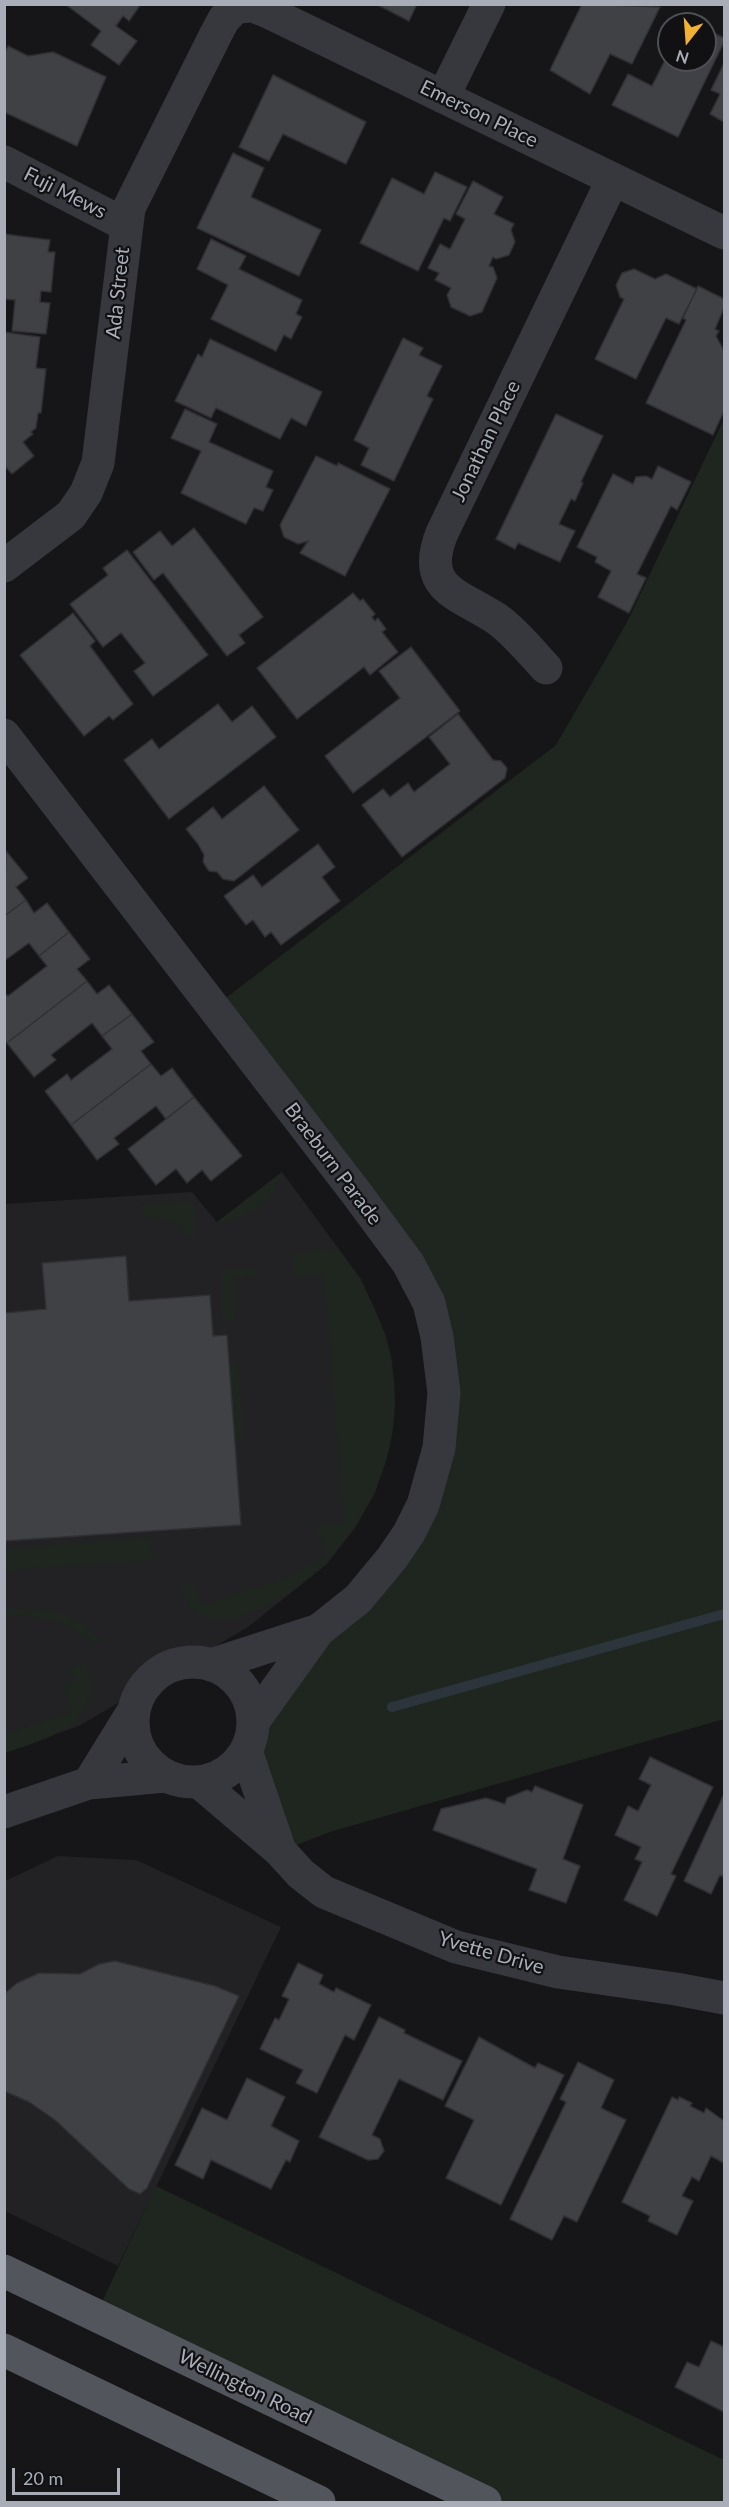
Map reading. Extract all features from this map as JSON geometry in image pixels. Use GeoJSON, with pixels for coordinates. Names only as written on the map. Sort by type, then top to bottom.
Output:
{"type":"FeatureCollection","features":[{"type":"Feature","properties":{"kind":"main road","name":"Wellington Road"},"geometry":{"type":"LineString","coordinates":[[4,2271],[485,2502]]}},
{"type":"Feature","properties":{"kind":"main road"},"geometry":{"type":"LineString","coordinates":[[4,2350],[319,2502]]}},
{"type":"Feature","properties":{"kind":"street"},"geometry":{"type":"LineString","coordinates":[[443,97],[489,4]]}},
{"type":"Feature","properties":{"kind":"street","name":"Emerson Place"},"geometry":{"type":"LineString","coordinates":[[233,6],[253,6],[268,12],[724,233]]}},
{"type":"Feature","properties":{"kind":"street","name":"Ada Street"},"geometry":{"type":"LineString","coordinates":[[4,566],[71,515],[86,493],[98,463],[129,208],[216,34],[233,6]]}},
{"type":"Feature","properties":{"kind":"street","name":"Fuji Mews"},"geometry":{"type":"LineString","coordinates":[[4,162],[126,225]]}},
{"type":"Feature","properties":{"kind":"street","name":"Jonathan Place"},"geometry":{"type":"LineString","coordinates":[[546,668],[500,621],[449,591],[438,577],[433,563],[441,533],[613,179]]}},
{"type":"Feature","properties":{"kind":"street","name":"Braeburn Parade"},"geometry":{"type":"LineString","coordinates":[[4,735],[357,1194],[408,1263],[429,1303],[437,1337],[444,1393],[439,1448],[423,1505],[409,1533],[374,1580],[358,1599],[319,1630],[250,1737]]}},
{"type":"Feature","properties":{"kind":"street","name":"Braeburn Parade"},"geometry":{"type":"LineString","coordinates":[[211,1665],[319,1630]]}},
{"type":"Feature","properties":{"kind":"street"},"geometry":{"type":"LineString","coordinates":[[89,1783],[134,1710],[139,1695],[148,1682],[161,1671],[177,1664],[194,1662],[211,1665],[228,1674],[242,1686],[250,1703],[250,1737],[234,1767],[218,1778],[199,1782],[181,1781],[165,1776],[150,1764],[138,1748],[133,1730],[134,1710]]}},
{"type":"Feature","properties":{"kind":"street","name":"Yvette Drive"},"geometry":{"type":"LineString","coordinates":[[250,1737],[280,1851]]}},
{"type":"Feature","properties":{"kind":"street"},"geometry":{"type":"LineString","coordinates":[[4,1812],[89,1783],[165,1776]]}},
{"type":"Feature","properties":{"kind":"street","name":"Yvette Drive"},"geometry":{"type":"LineString","coordinates":[[199,1782],[324,1892],[456,1947],[558,1972],[724,1998]]}},
{"type":"Feature","properties":{"kind":"shaded area"},"geometry":{"type":"Polygon","coordinates":[[[724,419],[724,1719],[333,1831],[280,1851],[252,1736],[341,1613],[432,1474],[429,1303],[214,1007],[556,745],[626,624],[724,419]]]}},
{"type":"Feature","properties":{"kind":"shaded area"},"geometry":{"type":"Polygon","coordinates":[[[282,1172],[361,1279],[386,1336],[392,1360],[395,1403],[390,1445],[375,1493],[355,1528],[326,1565],[248,1627],[79,1726],[5,1751],[5,1204],[192,1192],[217,1222],[282,1172]]]}},
{"type":"Feature","properties":{"kind":"shaded area"},"geometry":{"type":"Polygon","coordinates":[[[282,1172],[274,1191],[258,1208],[238,1219],[217,1222],[282,1172]]]}},
{"type":"Feature","properties":{"kind":"shaded area"},"geometry":{"type":"Polygon","coordinates":[[[189,1201],[195,1207],[194,1234],[186,1234],[174,1221],[144,1215],[142,1205],[189,1201]]]}},
{"type":"Feature","properties":{"kind":"shaded area"},"geometry":{"type":"Polygon","coordinates":[[[321,1249],[340,1251],[386,1339],[394,1421],[374,1493],[335,1552],[287,1595],[239,1617],[201,1615],[182,1586],[193,1583],[202,1605],[288,1577],[328,1556],[317,1530],[318,1526],[345,1523],[324,1274],[298,1277],[293,1273],[294,1255],[321,1249]]]}},
{"type":"Feature","properties":{"kind":"shaded area"},"geometry":{"type":"Polygon","coordinates":[[[254,1268],[259,1275],[233,1277],[235,1319],[223,1320],[222,1270],[254,1268]]]}},
{"type":"Feature","properties":{"kind":"shaded area"},"geometry":{"type":"Polygon","coordinates":[[[238,1362],[243,1440],[235,1441],[229,1363],[238,1362]]]}},
{"type":"Feature","properties":{"kind":"shaded area"},"geometry":{"type":"Polygon","coordinates":[[[148,1537],[155,1558],[150,1560],[5,1570],[5,1550],[148,1537]]]}},
{"type":"Feature","properties":{"kind":"shaded area"},"geometry":{"type":"Polygon","coordinates":[[[4,1609],[58,1613],[81,1623],[102,1642],[94,1646],[85,1637],[65,1625],[30,1616],[5,1615],[4,1609]]]}},
{"type":"Feature","properties":{"kind":"shaded area"},"geometry":{"type":"Polygon","coordinates":[[[86,1663],[90,1684],[88,1701],[81,1715],[56,1734],[5,1753],[5,1734],[73,1712],[63,1684],[75,1680],[70,1667],[86,1663]]]}},
{"type":"Feature","properties":{"kind":"shaded area"},"geometry":{"type":"Polygon","coordinates":[[[58,1856],[136,1860],[281,1927],[118,2266],[5,2211],[5,1881],[58,1856]]]}},
{"type":"Feature","properties":{"kind":"shaded area"},"geometry":{"type":"Polygon","coordinates":[[[156,2186],[724,2460],[724,2502],[482,2502],[96,2315],[156,2186]]]}},
{"type":"Feature","properties":{"kind":"building"},"geometry":{"type":"Polygon","coordinates":[[[65,4],[141,4],[129,21],[123,16],[116,26],[137,41],[119,65],[91,45],[101,31],[65,4]]]}},
{"type":"Feature","properties":{"kind":"building"},"geometry":{"type":"Polygon","coordinates":[[[376,4],[417,4],[409,21],[376,4]]]}},
{"type":"Feature","properties":{"kind":"building"},"geometry":{"type":"Polygon","coordinates":[[[582,4],[660,7],[632,64],[610,54],[590,94],[550,70],[582,4]]]}},
{"type":"Feature","properties":{"kind":"building"},"geometry":{"type":"Polygon","coordinates":[[[717,35],[724,38],[717,56],[717,35]]]}},
{"type":"Feature","properties":{"kind":"building"},"geometry":{"type":"Polygon","coordinates":[[[8,46],[28,56],[53,52],[106,77],[77,146],[4,112],[4,54],[8,46]]]}},
{"type":"Feature","properties":{"kind":"building"},"geometry":{"type":"Polygon","coordinates":[[[724,63],[724,122],[710,114],[720,94],[711,90],[724,63]]]}},
{"type":"Feature","properties":{"kind":"building"},"geometry":{"type":"Polygon","coordinates":[[[659,72],[709,72],[678,137],[612,105],[628,74],[652,86],[659,72]]]}},
{"type":"Feature","properties":{"kind":"building"},"geometry":{"type":"Polygon","coordinates":[[[273,75],[366,122],[346,164],[283,134],[269,161],[239,147],[273,75]]]}},
{"type":"Feature","properties":{"kind":"building"},"geometry":{"type":"Polygon","coordinates":[[[233,153],[264,168],[251,197],[321,230],[299,276],[197,228],[233,153]]]}},
{"type":"Feature","properties":{"kind":"building"},"geometry":{"type":"Polygon","coordinates":[[[435,172],[467,187],[450,221],[444,218],[418,271],[360,243],[392,178],[424,194],[435,172]]]}},
{"type":"Feature","properties":{"kind":"building"},"geometry":{"type":"Polygon","coordinates":[[[473,181],[503,197],[494,214],[514,224],[511,230],[515,242],[509,255],[496,259],[493,257],[489,266],[493,267],[497,278],[482,312],[470,316],[451,307],[447,295],[451,288],[435,280],[439,273],[428,268],[440,244],[450,249],[465,219],[456,214],[473,181]]]}},
{"type":"Feature","properties":{"kind":"building"},"geometry":{"type":"Polygon","coordinates":[[[4,234],[50,240],[48,252],[55,252],[51,292],[41,291],[40,302],[50,303],[46,334],[12,331],[15,300],[4,299],[4,234]]]}},
{"type":"Feature","properties":{"kind":"building"},"geometry":{"type":"Polygon","coordinates":[[[211,239],[246,256],[239,269],[302,300],[296,314],[302,317],[291,339],[284,335],[276,351],[211,319],[228,285],[197,269],[211,239]]]}},
{"type":"Feature","properties":{"kind":"building"},"geometry":{"type":"Polygon","coordinates":[[[634,269],[655,279],[666,274],[697,289],[679,324],[666,318],[636,379],[595,359],[624,299],[620,297],[616,285],[622,273],[634,269]]]}},
{"type":"Feature","properties":{"kind":"building"},"geometry":{"type":"Polygon","coordinates":[[[698,286],[724,299],[724,308],[715,329],[719,331],[716,336],[724,351],[724,411],[713,435],[646,403],[686,320],[683,318],[698,286]]]}},
{"type":"Feature","properties":{"kind":"building"},"geometry":{"type":"Polygon","coordinates":[[[4,332],[40,337],[36,368],[46,369],[41,413],[38,413],[36,428],[31,432],[33,434],[23,442],[34,456],[12,474],[4,465],[4,332]]]}},
{"type":"Feature","properties":{"kind":"building"},"geometry":{"type":"Polygon","coordinates":[[[403,338],[423,348],[419,355],[442,366],[427,396],[433,399],[394,481],[361,465],[369,448],[354,440],[403,338]]]}},
{"type":"Feature","properties":{"kind":"building"},"geometry":{"type":"Polygon","coordinates":[[[210,339],[322,392],[306,426],[291,418],[280,439],[216,408],[211,418],[175,401],[198,354],[202,357],[210,339]]]}},
{"type":"Feature","properties":{"kind":"building"},"geometry":{"type":"Polygon","coordinates":[[[185,409],[217,424],[209,442],[273,471],[266,487],[273,490],[263,511],[254,508],[246,524],[181,493],[201,451],[171,438],[185,409]]]}},
{"type":"Feature","properties":{"kind":"building"},"geometry":{"type":"Polygon","coordinates":[[[556,414],[603,436],[581,482],[583,483],[575,501],[571,499],[559,524],[575,531],[560,562],[518,543],[515,549],[496,539],[556,414]]]}},
{"type":"Feature","properties":{"kind":"building"},"geometry":{"type":"Polygon","coordinates":[[[316,456],[337,466],[338,463],[390,489],[345,576],[300,553],[308,541],[298,544],[284,537],[280,525],[316,456]]]}},
{"type":"Feature","properties":{"kind":"building"},"geometry":{"type":"Polygon","coordinates":[[[658,466],[691,482],[677,510],[671,506],[637,574],[646,578],[629,613],[598,597],[611,571],[595,562],[597,557],[577,547],[613,474],[633,484],[636,477],[646,476],[652,479],[658,466]]]}},
{"type":"Feature","properties":{"kind":"building"},"geometry":{"type":"Polygon","coordinates":[[[194,528],[263,617],[239,635],[245,643],[227,656],[163,573],[154,580],[133,552],[160,531],[172,546],[194,528]]]}},
{"type":"Feature","properties":{"kind":"building"},"geometry":{"type":"Polygon","coordinates":[[[127,550],[208,655],[153,696],[134,671],[145,663],[121,633],[103,647],[70,604],[108,575],[103,568],[127,550]]]}},
{"type":"Feature","properties":{"kind":"building"},"geometry":{"type":"Polygon","coordinates":[[[353,593],[360,601],[363,599],[375,614],[372,617],[375,621],[378,618],[386,629],[382,632],[398,652],[370,675],[364,667],[297,719],[257,668],[353,593]]]}},
{"type":"Feature","properties":{"kind":"building"},"geometry":{"type":"Polygon","coordinates":[[[73,613],[95,641],[90,646],[133,704],[113,720],[109,716],[84,736],[20,655],[73,613]]]}},
{"type":"Feature","properties":{"kind":"building"},"geometry":{"type":"Polygon","coordinates":[[[411,647],[460,711],[353,793],[325,756],[400,698],[379,671],[411,647]]]}},
{"type":"Feature","properties":{"kind":"building"},"geometry":{"type":"Polygon","coordinates":[[[218,704],[232,722],[252,706],[276,737],[169,819],[124,760],[152,739],[159,749],[218,704]]]}},
{"type":"Feature","properties":{"kind":"building"},"geometry":{"type":"Polygon","coordinates":[[[458,714],[493,760],[501,761],[507,768],[505,778],[402,857],[362,805],[383,789],[390,797],[408,783],[414,792],[450,764],[429,737],[458,714]]]}},
{"type":"Feature","properties":{"kind":"building"},"geometry":{"type":"Polygon","coordinates":[[[264,786],[299,830],[234,881],[223,879],[217,872],[209,871],[203,862],[204,855],[198,844],[186,829],[213,807],[222,819],[264,786]]]}},
{"type":"Feature","properties":{"kind":"building"},"geometry":{"type":"Polygon","coordinates":[[[318,844],[335,867],[322,877],[340,901],[281,945],[271,932],[265,937],[253,920],[246,925],[224,896],[253,875],[262,887],[318,844]]]}},
{"type":"Feature","properties":{"kind":"building"},"geometry":{"type":"Polygon","coordinates":[[[6,851],[28,878],[16,887],[26,900],[4,916],[6,851]]]}},
{"type":"Feature","properties":{"kind":"building"},"geometry":{"type":"Polygon","coordinates":[[[26,900],[34,913],[47,903],[69,932],[39,956],[29,943],[4,961],[4,916],[26,900]]]}},
{"type":"Feature","properties":{"kind":"building"},"geometry":{"type":"Polygon","coordinates":[[[69,932],[90,959],[77,969],[87,981],[7,1043],[4,1039],[4,993],[8,996],[47,966],[39,956],[69,932]]]}},
{"type":"Feature","properties":{"kind":"building"},"geometry":{"type":"Polygon","coordinates":[[[87,981],[97,994],[109,985],[132,1014],[102,1036],[92,1023],[51,1055],[56,1060],[34,1077],[7,1043],[87,981]]]}},
{"type":"Feature","properties":{"kind":"building"},"geometry":{"type":"Polygon","coordinates":[[[132,1014],[154,1042],[141,1051],[151,1064],[71,1125],[45,1091],[67,1074],[71,1080],[112,1049],[102,1036],[132,1014]]]}},
{"type":"Feature","properties":{"kind":"building"},"geometry":{"type":"Polygon","coordinates":[[[151,1064],[161,1076],[172,1068],[194,1097],[166,1119],[156,1106],[114,1138],[119,1144],[97,1160],[71,1125],[151,1064]]]}},
{"type":"Feature","properties":{"kind":"building"},"geometry":{"type":"Polygon","coordinates":[[[194,1097],[242,1156],[211,1181],[202,1170],[187,1183],[176,1169],[156,1185],[128,1149],[194,1097]]]}},
{"type":"Feature","properties":{"kind":"building"},"geometry":{"type":"Polygon","coordinates":[[[126,1256],[129,1301],[210,1295],[213,1336],[227,1335],[241,1525],[4,1541],[4,1313],[46,1309],[42,1263],[126,1256]]]}},
{"type":"Feature","properties":{"kind":"building"},"geometry":{"type":"Polygon","coordinates":[[[650,1757],[713,1787],[671,1874],[676,1876],[657,1916],[624,1900],[642,1862],[635,1859],[641,1847],[615,1835],[628,1806],[638,1811],[651,1785],[639,1779],[650,1757]]]}},
{"type":"Feature","properties":{"kind":"building"},"geometry":{"type":"Polygon","coordinates":[[[535,1786],[583,1805],[563,1859],[580,1866],[566,1903],[529,1890],[537,1869],[433,1830],[441,1809],[486,1798],[505,1804],[507,1798],[527,1790],[532,1792],[535,1786]]]}},
{"type":"Feature","properties":{"kind":"building"},"geometry":{"type":"Polygon","coordinates":[[[724,1794],[724,1877],[720,1875],[711,1894],[684,1881],[724,1794]]]}},
{"type":"Feature","properties":{"kind":"building"},"geometry":{"type":"Polygon","coordinates":[[[115,1961],[215,1986],[239,1996],[147,2188],[140,2194],[129,2189],[55,2120],[29,2102],[4,2091],[4,1994],[17,1983],[39,1973],[80,1974],[99,1964],[115,1961]]]}},
{"type":"Feature","properties":{"kind":"building"},"geometry":{"type":"Polygon","coordinates":[[[298,1963],[323,1975],[319,1984],[334,1992],[336,1988],[371,2005],[354,2040],[345,2035],[317,2093],[296,2083],[303,2070],[260,2049],[275,2018],[279,2020],[289,1999],[282,1996],[298,1963]]]}},
{"type":"Feature","properties":{"kind":"building"},"geometry":{"type":"Polygon","coordinates":[[[379,2017],[405,2030],[404,2033],[462,2061],[443,2100],[399,2079],[372,2135],[380,2139],[384,2151],[378,2159],[368,2160],[319,2137],[379,2017]]]}},
{"type":"Feature","properties":{"kind":"building"},"geometry":{"type":"Polygon","coordinates":[[[479,2037],[535,2068],[538,2063],[564,2075],[501,2205],[446,2178],[474,2120],[445,2106],[479,2037]]]}},
{"type":"Feature","properties":{"kind":"building"},"geometry":{"type":"Polygon","coordinates":[[[578,2062],[614,2080],[601,2108],[626,2120],[577,2222],[564,2216],[552,2240],[510,2219],[566,2102],[560,2099],[578,2062]]]}},
{"type":"Feature","properties":{"kind":"building"},"geometry":{"type":"Polygon","coordinates":[[[247,2078],[285,2097],[271,2126],[299,2141],[290,2162],[286,2160],[271,2189],[211,2160],[203,2179],[175,2165],[202,2108],[227,2120],[247,2078]]]}},
{"type":"Feature","properties":{"kind":"building"},"geometry":{"type":"Polygon","coordinates":[[[672,2097],[678,2100],[679,2097],[692,2103],[690,2106],[704,2113],[706,2108],[724,2121],[724,2163],[711,2156],[699,2181],[692,2177],[682,2196],[693,2201],[677,2235],[648,2221],[650,2216],[622,2202],[672,2097]]]}},
{"type":"Feature","properties":{"kind":"building"},"geometry":{"type":"Polygon","coordinates":[[[711,2341],[724,2347],[724,2412],[675,2387],[687,2362],[699,2367],[711,2341]]]}},
{"type":"Feature","properties":{"kind":"waterway"},"geometry":{"type":"LineString","coordinates":[[392,1707],[724,1614]]}}]}
